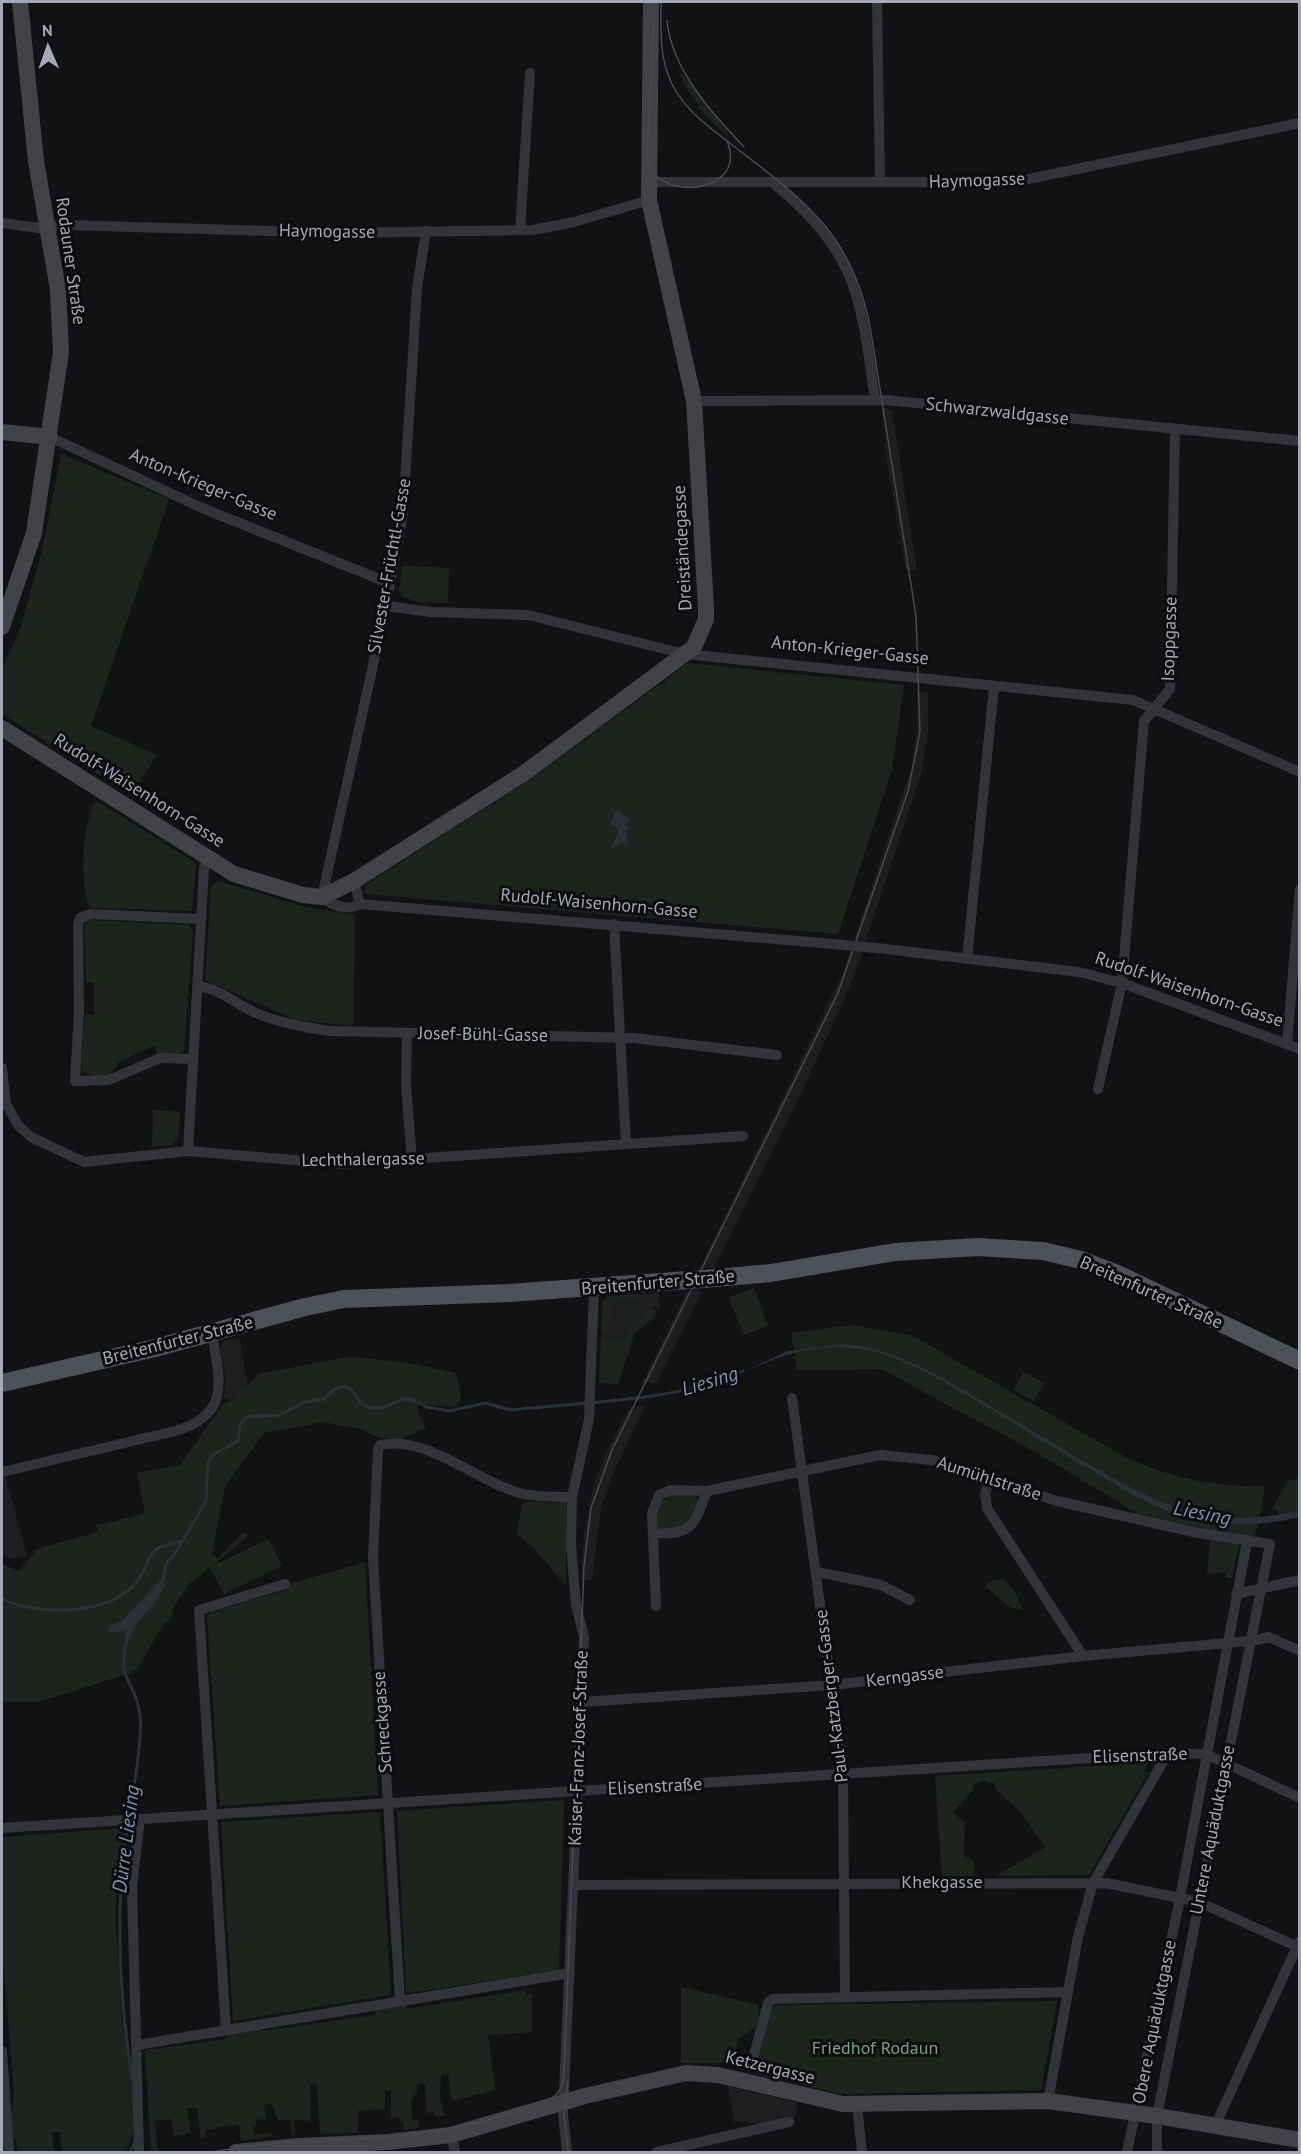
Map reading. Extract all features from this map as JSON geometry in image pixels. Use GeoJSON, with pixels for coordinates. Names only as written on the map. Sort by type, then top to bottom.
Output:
{"type":"FeatureCollection","features":[{"type":"Feature","properties":{"kind":"main road","name":"Rodauner Straße"},"geometry":{"type":"LineString","coordinates":[[2,627],[34,533],[61,352],[58,290],[36,161],[20,2]]}},
{"type":"Feature","properties":{"kind":"main road","name":"Dreiständegasse"},"geometry":{"type":"LineString","coordinates":[[322,897],[354,881],[523,774],[694,647],[706,619],[694,401],[650,200],[651,2]]}},
{"type":"Feature","properties":{"kind":"main road","name":"Anton-Krieger-Gasse"},"geometry":{"type":"LineString","coordinates":[[2,432],[50,437]]}},
{"type":"Feature","properties":{"kind":"main road","name":"Rudolf-Waisenhorn-Gasse"},"geometry":{"type":"LineString","coordinates":[[2,728],[234,874],[303,895],[322,897]]}},
{"type":"Feature","properties":{"kind":"main road","name":"Breitenfurter Straße"},"geometry":{"type":"LineString","coordinates":[[2,1383],[212,1334],[288,1311],[344,1299],[594,1288],[771,1273],[895,1252],[1010,1247],[1043,1251],[1093,1265],[1299,1361]]}},
{"type":"Feature","properties":{"kind":"main road","name":"Ketzergasse"},"geometry":{"type":"LineString","coordinates":[[236,2152],[299,2146],[388,2142],[451,2134],[585,2096],[676,2075],[702,2073],[830,2103],[857,2105],[1048,2101],[1157,2116],[1299,2140]]}},
{"type":"Feature","properties":{"kind":"street"},"geometry":{"type":"LineString","coordinates":[[877,2],[880,182]]}},
{"type":"Feature","properties":{"kind":"street"},"geometry":{"type":"LineString","coordinates":[[520,230],[530,73]]}},
{"type":"Feature","properties":{"kind":"street","name":"Haymogasse"},"geometry":{"type":"LineString","coordinates":[[650,182],[1028,180],[1299,123]]}},
{"type":"Feature","properties":{"kind":"street"},"geometry":{"type":"LineString","coordinates":[[772,182],[821,227],[838,250],[849,273],[862,314],[875,400]]}},
{"type":"Feature","properties":{"kind":"street","name":"Haymogasse"},"geometry":{"type":"LineString","coordinates":[[2,223],[47,228],[77,226],[339,233],[520,230],[563,225],[650,200]]}},
{"type":"Feature","properties":{"kind":"street","name":"Silvester-Früchtl-Gasse"},"geometry":{"type":"LineString","coordinates":[[322,897],[386,606],[404,504],[417,288],[426,231]]}},
{"type":"Feature","properties":{"kind":"street","name":"Schwarzwaldgasse"},"geometry":{"type":"LineString","coordinates":[[694,401],[875,400],[1299,441]]}},
{"type":"Feature","properties":{"kind":"street","name":"Isoppgasse"},"geometry":{"type":"LineString","coordinates":[[1098,1089],[1122,983],[1144,721],[1153,707],[1170,689],[1175,430]]}},
{"type":"Feature","properties":{"kind":"street","name":"Anton-Krieger-Gasse"},"geometry":{"type":"LineString","coordinates":[[50,437],[202,508],[389,583]]}},
{"type":"Feature","properties":{"kind":"street","name":"Anton-Krieger-Gasse"},"geometry":{"type":"LineString","coordinates":[[386,606],[431,612],[528,615],[685,654],[1133,700],[1299,772]]}},
{"type":"Feature","properties":{"kind":"street"},"geometry":{"type":"LineString","coordinates":[[967,958],[994,686]]}},
{"type":"Feature","properties":{"kind":"street"},"geometry":{"type":"LineString","coordinates":[[188,1151],[200,919],[204,868],[208,858]]}},
{"type":"Feature","properties":{"kind":"street"},"geometry":{"type":"LineString","coordinates":[[354,881],[360,904]]}},
{"type":"Feature","properties":{"kind":"street"},"geometry":{"type":"LineString","coordinates":[[1287,1044],[1299,889]]}},
{"type":"Feature","properties":{"kind":"street","name":"Rudolf-Waisenhorn-Gasse"},"geometry":{"type":"LineString","coordinates":[[322,897],[333,905],[353,908],[360,904],[614,924],[886,949],[1079,972],[1122,983],[1299,1049]]}},
{"type":"Feature","properties":{"kind":"street"},"geometry":{"type":"LineString","coordinates":[[193,1059],[160,1058],[113,1079],[75,1081],[79,1012],[78,925],[80,918],[92,914],[200,919]]}},
{"type":"Feature","properties":{"kind":"street"},"geometry":{"type":"LineString","coordinates":[[614,924],[626,1144]]}},
{"type":"Feature","properties":{"kind":"street","name":"Josef-Bühl-Gasse"},"geometry":{"type":"LineString","coordinates":[[197,986],[210,989],[256,1013],[295,1026],[329,1031],[620,1038],[777,1055]]}},
{"type":"Feature","properties":{"kind":"street"},"geometry":{"type":"LineString","coordinates":[[407,1033],[406,1085],[412,1161]]}},
{"type":"Feature","properties":{"kind":"street","name":"Lechthalergasse"},"geometry":{"type":"LineString","coordinates":[[2,1068],[6,1104],[18,1125],[31,1137],[77,1161],[89,1162],[188,1151],[340,1164],[412,1161],[743,1136]]}},
{"type":"Feature","properties":{"kind":"street","name":"Kaiser-Franz-Josef-Straße"},"geometry":{"type":"LineString","coordinates":[[567,2152],[564,2103],[584,1637],[576,1605],[572,1546],[572,1497],[588,1419],[594,1288]]}},
{"type":"Feature","properties":{"kind":"street"},"geometry":{"type":"LineString","coordinates":[[2,1472],[175,1431],[202,1421],[216,1404],[219,1394],[220,1382],[212,1334]]}},
{"type":"Feature","properties":{"kind":"street","name":"Paul-Katzberger-Gasse"},"geometry":{"type":"LineString","coordinates":[[792,1398],[818,1572],[843,1774],[845,1997]]}},
{"type":"Feature","properties":{"kind":"street","name":"Schreckgasse"},"geometry":{"type":"LineString","coordinates":[[400,2001],[373,1558],[380,1444],[419,1447],[522,1494],[572,1497]]}},
{"type":"Feature","properties":{"kind":"street","name":"Aumühlstraße"},"geometry":{"type":"LineString","coordinates":[[656,1605],[653,1506],[658,1495],[670,1490],[707,1491],[803,1469],[880,1455],[932,1460],[991,1477],[1057,1501],[1198,1533],[1270,1544]]}},
{"type":"Feature","properties":{"kind":"street"},"geometry":{"type":"LineString","coordinates":[[991,1477],[985,1493],[987,1508],[1083,1656]]}},
{"type":"Feature","properties":{"kind":"street"},"geometry":{"type":"LineString","coordinates":[[653,1533],[672,1534],[690,1528],[696,1520],[707,1491]]}},
{"type":"Feature","properties":{"kind":"street","name":"Obere Aquäduktgasse"},"geometry":{"type":"LineString","coordinates":[[1127,2152],[1180,1898],[1247,1542]]}},
{"type":"Feature","properties":{"kind":"street","name":"Untere Aquäduktgasse"},"geometry":{"type":"LineString","coordinates":[[1157,2152],[1157,2116],[1270,1544]]}},
{"type":"Feature","properties":{"kind":"street"},"geometry":{"type":"LineString","coordinates":[[818,1572],[881,1585],[910,1600]]}},
{"type":"Feature","properties":{"kind":"street"},"geometry":{"type":"LineString","coordinates":[[1236,1594],[1299,1580]]}},
{"type":"Feature","properties":{"kind":"street"},"geometry":{"type":"LineString","coordinates":[[226,2030],[199,1610],[285,1584]]}},
{"type":"Feature","properties":{"kind":"street","name":"Kerngasse"},"geometry":{"type":"LineString","coordinates":[[582,1702],[832,1685],[1083,1656],[1251,1641],[1269,1637],[1299,1651]]}},
{"type":"Feature","properties":{"kind":"street"},"geometry":{"type":"LineString","coordinates":[[1048,2101],[1078,1937],[1093,1883],[1168,1753]]}},
{"type":"Feature","properties":{"kind":"street","name":"Elisenstraße"},"geometry":{"type":"LineString","coordinates":[[2,1828],[1168,1753],[1206,1754],[1299,1798]]}},
{"type":"Feature","properties":{"kind":"street"},"geometry":{"type":"LineString","coordinates":[[133,1820],[132,1886],[139,2152]]}},
{"type":"Feature","properties":{"kind":"street","name":"Khekgasse"},"geometry":{"type":"LineString","coordinates":[[574,1885],[1093,1883],[1199,1902],[1299,1946]]}},
{"type":"Feature","properties":{"kind":"street"},"geometry":{"type":"LineString","coordinates":[[1215,2126],[1299,1946]]}},
{"type":"Feature","properties":{"kind":"street"},"geometry":{"type":"LineString","coordinates":[[136,2045],[570,1973]]}},
{"type":"Feature","properties":{"kind":"street"},"geometry":{"type":"LineString","coordinates":[[752,2063],[768,2003],[773,2000],[1068,1992]]}},
{"type":"Feature","properties":{"kind":"street"},"geometry":{"type":"LineString","coordinates":[[2,2051],[9,2152]]}},
{"type":"Feature","properties":{"kind":"street"},"geometry":{"type":"LineString","coordinates":[[857,2105],[862,2152]]}},
{"type":"Feature","properties":{"kind":"street"},"geometry":{"type":"LineString","coordinates":[[657,2152],[789,2122]]}},
{"type":"Feature","properties":{"kind":"street"},"geometry":{"type":"LineString","coordinates":[[451,2134],[455,2152]]}},
{"type":"Feature","properties":{"kind":"shaded area"},"geometry":{"type":"Polygon","coordinates":[[[881,407],[892,410],[917,570],[906,571],[884,443],[886,442],[881,407]]]}},
{"type":"Feature","properties":{"kind":"shaded area"},"geometry":{"type":"Polygon","coordinates":[[[917,692],[928,692],[928,733],[922,771],[854,977],[803,1089],[713,1269],[709,1267],[699,1270],[843,973],[911,769],[917,731],[917,692]]]}},
{"type":"Feature","properties":{"kind":"shaded area"},"geometry":{"type":"Polygon","coordinates":[[[695,1290],[702,1291],[656,1384],[651,1382],[641,1385],[687,1291],[692,1293],[695,1290]]]}},
{"type":"Feature","properties":{"kind":"shaded area"},"geometry":{"type":"Polygon","coordinates":[[[659,1293],[660,1310],[654,1306],[653,1310],[657,1313],[654,1318],[634,1334],[618,1384],[599,1383],[603,1301],[608,1296],[659,1293]]]}},
{"type":"Feature","properties":{"kind":"shaded area"},"geometry":{"type":"Polygon","coordinates":[[[239,1337],[248,1386],[230,1399],[224,1398],[226,1381],[220,1348],[224,1341],[239,1337]]]}},
{"type":"Feature","properties":{"kind":"shaded area"},"geometry":{"type":"Polygon","coordinates":[[[638,1406],[645,1406],[615,1469],[601,1507],[592,1580],[581,1579],[584,1535],[594,1484],[607,1451],[630,1407],[635,1409],[638,1406]]]}},
{"type":"Feature","properties":{"kind":"shaded area"},"geometry":{"type":"Polygon","coordinates":[[[6,1477],[27,1556],[15,1559],[2,1556],[2,1478],[6,1477]]]}},
{"type":"Feature","properties":{"kind":"shaded area"},"geometry":{"type":"Polygon","coordinates":[[[728,2086],[798,2103],[794,2120],[760,2125],[743,2121],[734,2122],[728,2086]]]}},
{"type":"Feature","properties":{"kind":"green space"},"geometry":{"type":"Polygon","coordinates":[[[678,68],[729,134],[727,136],[698,108],[700,106],[686,88],[678,68]]]}},
{"type":"Feature","properties":{"kind":"green space"},"geometry":{"type":"Polygon","coordinates":[[[61,454],[169,499],[91,726],[157,755],[131,795],[2,714],[2,668],[20,630],[43,547],[61,454]]]}},
{"type":"Feature","properties":{"kind":"green space"},"geometry":{"type":"Polygon","coordinates":[[[402,566],[449,568],[448,603],[419,602],[403,597],[399,591],[402,566]]]}},
{"type":"Feature","properties":{"kind":"green space"},"geometry":{"type":"Polygon","coordinates":[[[688,663],[904,685],[892,769],[838,934],[365,894],[365,885],[528,781],[660,684],[665,683],[665,680],[688,663]]]}},
{"type":"Feature","properties":{"kind":"green space"},"geometry":{"type":"Polygon","coordinates":[[[97,801],[196,863],[192,911],[92,908],[88,904],[84,877],[84,841],[93,804],[97,801]]]}},
{"type":"Feature","properties":{"kind":"green space"},"geometry":{"type":"Polygon","coordinates":[[[218,881],[305,907],[355,915],[353,1026],[296,1020],[205,980],[211,887],[218,881]]]}},
{"type":"Feature","properties":{"kind":"green space"},"geometry":{"type":"Polygon","coordinates":[[[87,920],[190,925],[193,932],[184,1051],[176,1055],[157,1055],[155,1045],[118,1063],[109,1077],[91,1075],[81,1071],[85,1014],[94,1015],[94,984],[86,982],[84,925],[87,920]]]}},
{"type":"Feature","properties":{"kind":"green space"},"geometry":{"type":"Polygon","coordinates":[[[153,1110],[180,1112],[178,1138],[171,1145],[152,1147],[153,1110]]]}},
{"type":"Feature","properties":{"kind":"green space"},"geometry":{"type":"Polygon","coordinates":[[[754,1288],[768,1326],[743,1335],[729,1297],[754,1288]]]}},
{"type":"Feature","properties":{"kind":"green space"},"geometry":{"type":"Polygon","coordinates":[[[642,1294],[642,1299],[612,1301],[613,1320],[608,1326],[609,1332],[601,1332],[603,1301],[608,1296],[642,1294]]]}},
{"type":"Feature","properties":{"kind":"green space"},"geometry":{"type":"Polygon","coordinates":[[[650,1304],[657,1313],[634,1334],[618,1384],[599,1383],[601,1338],[625,1340],[635,1319],[643,1318],[643,1313],[649,1312],[650,1304]]]}},
{"type":"Feature","properties":{"kind":"green space"},"geometry":{"type":"Polygon","coordinates":[[[851,1325],[913,1336],[1145,1466],[1213,1483],[1265,1486],[1258,1525],[1252,1542],[1138,1514],[1037,1453],[881,1369],[797,1370],[791,1333],[851,1325]]]}},
{"type":"Feature","properties":{"kind":"green space"},"geometry":{"type":"Polygon","coordinates":[[[349,1357],[404,1362],[456,1373],[461,1396],[457,1407],[417,1404],[426,1428],[399,1440],[378,1437],[360,1429],[323,1422],[264,1433],[225,1486],[212,1554],[218,1558],[244,1531],[248,1536],[212,1566],[269,1539],[282,1566],[224,1594],[210,1568],[189,1584],[172,1610],[174,1615],[163,1625],[138,1667],[130,1673],[39,1702],[2,1702],[2,1564],[19,1571],[37,1549],[98,1532],[96,1525],[145,1514],[137,1473],[180,1465],[222,1406],[255,1379],[257,1374],[349,1357]]]}},
{"type":"Feature","properties":{"kind":"green space"},"geometry":{"type":"Polygon","coordinates":[[[1023,1372],[1044,1383],[1034,1401],[1013,1390],[1023,1372]]]}},
{"type":"Feature","properties":{"kind":"green space"},"geometry":{"type":"Polygon","coordinates":[[[1299,1478],[1299,1510],[1280,1515],[1273,1507],[1288,1481],[1299,1478]]]}},
{"type":"Feature","properties":{"kind":"green space"},"geometry":{"type":"Polygon","coordinates":[[[673,1494],[696,1496],[698,1501],[686,1524],[676,1528],[660,1529],[656,1524],[659,1505],[673,1494]]]}},
{"type":"Feature","properties":{"kind":"green space"},"geometry":{"type":"Polygon","coordinates":[[[563,1499],[566,1503],[566,1586],[531,1545],[517,1534],[522,1505],[526,1501],[558,1503],[563,1499]]]}},
{"type":"Feature","properties":{"kind":"green space"},"geometry":{"type":"Polygon","coordinates":[[[1210,1539],[1239,1544],[1232,1578],[1226,1578],[1225,1572],[1207,1574],[1210,1539]]]}},
{"type":"Feature","properties":{"kind":"green space"},"geometry":{"type":"Polygon","coordinates":[[[365,1562],[378,1795],[220,1806],[207,1617],[211,1612],[286,1590],[286,1585],[365,1562]]]}},
{"type":"Feature","properties":{"kind":"green space"},"geometry":{"type":"Polygon","coordinates":[[[1004,1579],[1016,1594],[1023,1609],[1011,1608],[985,1586],[992,1581],[1004,1579]]]}},
{"type":"Feature","properties":{"kind":"green space"},"geometry":{"type":"Polygon","coordinates":[[[1148,1763],[1144,1771],[1148,1773],[1089,1875],[996,1876],[1045,1847],[1018,1809],[995,1789],[995,1783],[988,1783],[985,1780],[973,1785],[973,1790],[953,1812],[965,1823],[964,1856],[974,1861],[974,1876],[942,1876],[935,1776],[1148,1763]]]}},
{"type":"Feature","properties":{"kind":"green space"},"geometry":{"type":"Polygon","coordinates":[[[564,1800],[559,1970],[410,1993],[406,1991],[397,1811],[564,1800]]]}},
{"type":"Feature","properties":{"kind":"green space"},"geometry":{"type":"Polygon","coordinates":[[[380,1812],[391,1995],[233,2021],[221,1822],[380,1812]]]}},
{"type":"Feature","properties":{"kind":"green space"},"geometry":{"type":"Polygon","coordinates":[[[125,1828],[116,1898],[116,1925],[122,2017],[134,2105],[131,2138],[126,2152],[62,2152],[60,2132],[52,2132],[54,2152],[17,2152],[16,2139],[12,2139],[11,2117],[14,2090],[2,1945],[2,1837],[125,1828]]]}},
{"type":"Feature","properties":{"kind":"green space"},"geometry":{"type":"Polygon","coordinates":[[[681,1987],[758,2005],[758,2026],[738,2039],[734,2060],[748,2066],[747,2070],[726,2063],[681,2063],[681,1987]]]}},
{"type":"Feature","properties":{"kind":"green space"},"geometry":{"type":"Polygon","coordinates":[[[525,1990],[527,1995],[532,1994],[532,2032],[488,2035],[495,2090],[452,2101],[448,2074],[441,2075],[440,2097],[444,2116],[435,2116],[434,2112],[427,2113],[425,2084],[417,2084],[417,2092],[411,2100],[412,2120],[418,2120],[419,2128],[404,2130],[403,2121],[399,2121],[399,2117],[391,2118],[391,2091],[385,2090],[385,2109],[358,2111],[358,2133],[320,2134],[317,2083],[310,2085],[311,2121],[294,2119],[295,2134],[292,2135],[291,2120],[278,2120],[272,2104],[264,2105],[266,2119],[256,2120],[256,2126],[253,2127],[254,2135],[272,2133],[272,2136],[241,2141],[239,2124],[205,2130],[205,2137],[201,2139],[197,2108],[187,2108],[191,2133],[174,2136],[171,2119],[155,2121],[158,2152],[151,2152],[145,2052],[147,2050],[227,2039],[227,2033],[261,2027],[262,2031],[375,2015],[375,2008],[406,2004],[407,2009],[525,1990]]]}},
{"type":"Feature","properties":{"kind":"green space","name":"Friedhof Rodaun"},"geometry":{"type":"Polygon","coordinates":[[[1057,2001],[1041,2090],[840,2094],[756,2074],[770,2009],[777,2005],[1057,2001]]]}},
{"type":"Feature","properties":{"kind":"water"},"geometry":{"type":"Polygon","coordinates":[[[620,810],[622,815],[630,818],[626,824],[628,831],[621,830],[626,832],[628,844],[620,843],[611,850],[619,829],[611,824],[615,811],[620,810]]]}},
{"type":"Feature","properties":{"kind":"water","name":"Liesing"},"geometry":{"type":"Polygon","coordinates":[[[846,1344],[881,1351],[913,1363],[1102,1472],[1155,1499],[1181,1509],[1236,1518],[1299,1510],[1299,1517],[1277,1522],[1234,1524],[1213,1522],[1172,1512],[1132,1494],[933,1376],[897,1359],[877,1353],[857,1348],[811,1349],[775,1359],[740,1373],[788,1351],[846,1344]]]}},
{"type":"Feature","properties":{"kind":"water"},"geometry":{"type":"Polygon","coordinates":[[[165,1575],[162,1592],[138,1622],[130,1638],[125,1640],[126,1632],[123,1631],[108,1633],[110,1625],[121,1622],[165,1575]]]}},
{"type":"Feature","properties":{"kind":"waterway","name":"Liesing"},"geometry":{"type":"LineString","coordinates":[[163,1578],[167,1562],[175,1554],[206,1501],[208,1462],[214,1454],[238,1441],[240,1424],[246,1417],[280,1415],[305,1402],[324,1399],[335,1389],[344,1386],[351,1389],[361,1404],[371,1408],[385,1407],[402,1399],[411,1399],[427,1407],[449,1411],[486,1403],[511,1410],[658,1395],[716,1381],[743,1371]]}},
{"type":"Feature","properties":{"kind":"waterway"},"geometry":{"type":"LineString","coordinates":[[2,1599],[17,1605],[53,1610],[72,1610],[108,1602],[123,1594],[136,1583],[154,1551],[159,1547],[180,1542]]}},
{"type":"Feature","properties":{"kind":"waterway","name":"Dürre Liesing"},"geometry":{"type":"LineString","coordinates":[[127,1639],[124,1653],[125,1672],[138,1703],[141,1724],[129,1817]]}},
{"type":"Feature","properties":{"kind":"waterway","name":"Dürre Liesing"},"geometry":{"type":"LineString","coordinates":[[128,1823],[121,1887],[120,1951],[121,1983],[132,2079]]}},
{"type":"Feature","properties":{"kind":"waterway","name":"Dürre Liesing"},"geometry":{"type":"LineString","coordinates":[[130,2152],[134,2143]]}},
{"type":"Feature","properties":{"kind":"tram line"},"geometry":{"type":"LineString","coordinates":[[213,2152],[255,2145],[423,2133],[484,2121],[544,2103],[553,2098],[561,2087],[564,2072],[584,1566],[591,1508],[612,1450],[838,993],[908,791],[920,732],[916,616],[871,332],[863,298],[839,244],[822,223],[782,184],[697,117],[676,92],[664,62],[661,2]]}},
{"type":"Feature","properties":{"kind":"tram line"},"geometry":{"type":"LineString","coordinates":[[667,21],[670,39],[685,73],[706,105],[744,147]]}},
{"type":"Feature","properties":{"kind":"tram line"},"geometry":{"type":"LineString","coordinates":[[654,22],[647,154],[652,170],[664,181],[680,187],[697,187],[713,182],[725,173],[730,158],[726,139]]}},
{"type":"Feature","properties":{"kind":"tram line"},"geometry":{"type":"LineString","coordinates":[[568,2081],[564,2115],[568,2152]]}}]}
